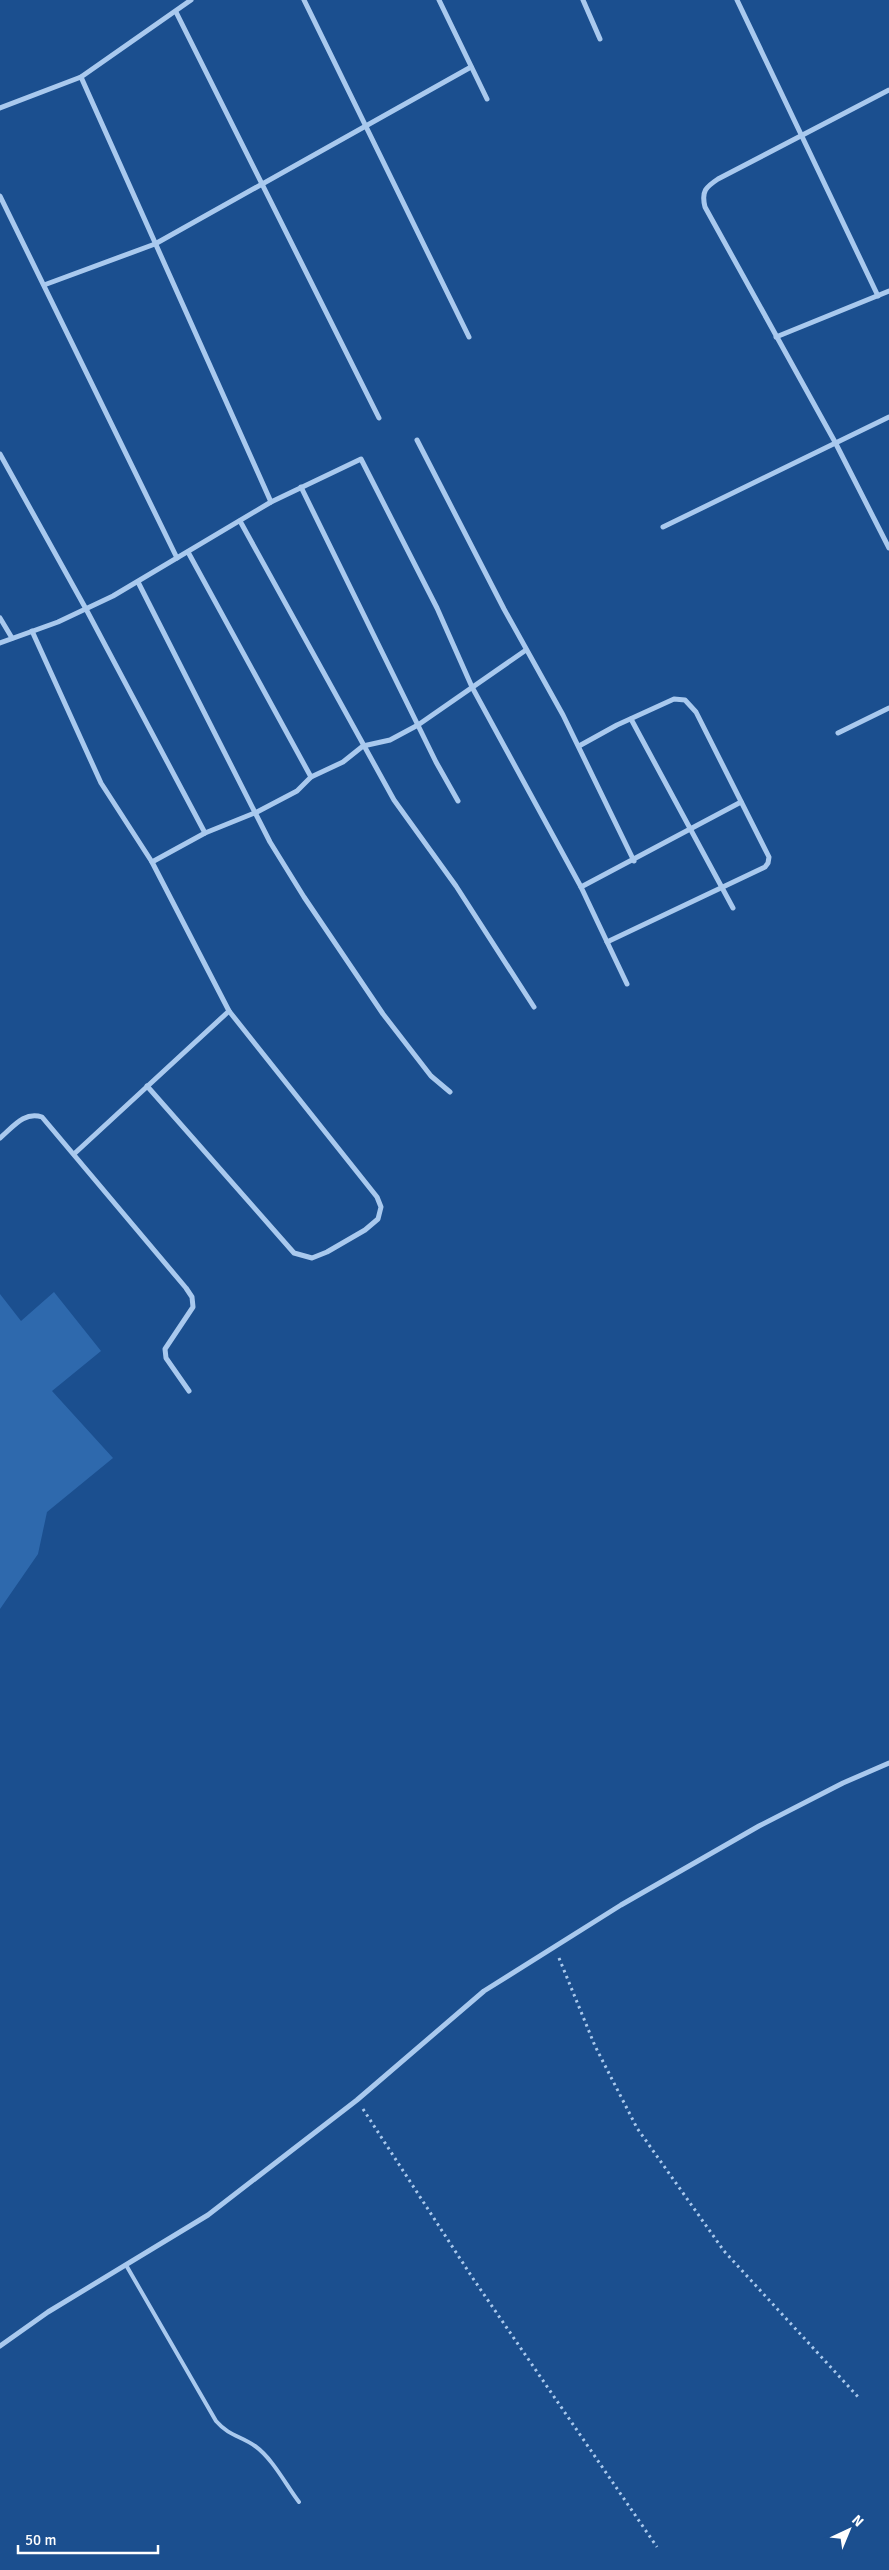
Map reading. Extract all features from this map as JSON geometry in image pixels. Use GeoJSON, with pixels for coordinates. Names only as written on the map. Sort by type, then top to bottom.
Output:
{"type":"FeatureCollection","features":[{"type":"Feature","properties":{"kind":"street"},"geometry":{"type":"LineString","coordinates":[[0,108],[81,77],[191,0]]}},
{"type":"Feature","properties":{"kind":"street"},"geometry":{"type":"LineString","coordinates":[[304,0],[469,336]]}},
{"type":"Feature","properties":{"kind":"street"},"geometry":{"type":"LineString","coordinates":[[439,0],[487,99]]}},
{"type":"Feature","properties":{"kind":"street"},"geometry":{"type":"LineString","coordinates":[[583,0],[600,40]]}},
{"type":"Feature","properties":{"kind":"street"},"geometry":{"type":"LineString","coordinates":[[737,0],[878,296]]}},
{"type":"Feature","properties":{"kind":"street"},"geometry":{"type":"LineString","coordinates":[[176,12],[379,418]]}},
{"type":"Feature","properties":{"kind":"street"},"geometry":{"type":"LineString","coordinates":[[44,285],[155,244],[471,67]]}},
{"type":"Feature","properties":{"kind":"street"},"geometry":{"type":"LineString","coordinates":[[81,77],[271,502]]}},
{"type":"Feature","properties":{"kind":"street"},"geometry":{"type":"LineString","coordinates":[[889,90],[718,179],[706,187],[702,196],[705,207],[835,442],[889,548]]}},
{"type":"Feature","properties":{"kind":"street"},"geometry":{"type":"LineString","coordinates":[[0,196],[177,558]]}},
{"type":"Feature","properties":{"kind":"street"},"geometry":{"type":"LineString","coordinates":[[776,337],[889,291]]}},
{"type":"Feature","properties":{"kind":"street"},"geometry":{"type":"LineString","coordinates":[[663,527],[889,417]]}},
{"type":"Feature","properties":{"kind":"street"},"geometry":{"type":"LineString","coordinates":[[416,440],[526,650],[579,746],[608,812],[634,861]]}},
{"type":"Feature","properties":{"kind":"street"},"geometry":{"type":"LineString","coordinates":[[0,454],[86,609],[205,833]]}},
{"type":"Feature","properties":{"kind":"street"},"geometry":{"type":"LineString","coordinates":[[0,643],[86,609],[138,582],[271,502],[361,459],[437,608],[472,687],[581,887],[627,984]]}},
{"type":"Feature","properties":{"kind":"street"},"geometry":{"type":"LineString","coordinates":[[301,487],[418,726],[458,801]]}},
{"type":"Feature","properties":{"kind":"street"},"geometry":{"type":"LineString","coordinates":[[240,521],[394,800],[456,886],[534,1007]]}},
{"type":"Feature","properties":{"kind":"street"},"geometry":{"type":"LineString","coordinates":[[188,552],[311,777]]}},
{"type":"Feature","properties":{"kind":"street"},"geometry":{"type":"LineString","coordinates":[[138,582],[257,812],[270,842],[343,958],[431,1076],[450,1092]]}},
{"type":"Feature","properties":{"kind":"street"},"geometry":{"type":"LineString","coordinates":[[0,618],[12,638]]}},
{"type":"Feature","properties":{"kind":"street"},"geometry":{"type":"LineString","coordinates":[[32,631],[101,783],[152,862],[229,1011],[377,1197],[381,1207],[378,1219],[365,1230],[327,1252],[312,1258],[294,1253],[147,1086]]}},
{"type":"Feature","properties":{"kind":"street"},"geometry":{"type":"LineString","coordinates":[[152,862],[205,833],[257,812],[297,791],[311,777],[344,762],[363,746],[390,740],[418,726],[526,650]]}},
{"type":"Feature","properties":{"kind":"street"},"geometry":{"type":"LineString","coordinates":[[579,746],[674,699],[685,700],[696,712],[769,857],[768,863],[607,942]]}},
{"type":"Feature","properties":{"kind":"street"},"geometry":{"type":"LineString","coordinates":[[838,733],[889,708]]}},
{"type":"Feature","properties":{"kind":"street"},"geometry":{"type":"LineString","coordinates":[[632,719],[733,908]]}},
{"type":"Feature","properties":{"kind":"street"},"geometry":{"type":"LineString","coordinates":[[581,887],[634,861],[742,802]]}},
{"type":"Feature","properties":{"kind":"street"},"geometry":{"type":"LineString","coordinates":[[74,1154],[229,1011]]}},
{"type":"Feature","properties":{"kind":"street"},"geometry":{"type":"LineString","coordinates":[[0,1138],[24,1117],[33,1114],[42,1117],[192,1298],[193,1308],[165,1349],[166,1358],[189,1391]]}},
{"type":"Feature","properties":{"kind":"street"},"geometry":{"type":"LineString","coordinates":[[0,2346],[48,2312],[208,2215],[358,2100],[484,1990],[554,1945],[759,1826],[889,1763]]}},
{"type":"Feature","properties":{"kind":"lane"},"geometry":{"type":"LineString","coordinates":[[126,2265],[216,2421],[232,2436],[247,2441],[263,2453],[299,2502]]}},
{"type":"Feature","properties":{"kind":"path"},"geometry":{"type":"LineString","coordinates":[[554,1945],[595,2046],[637,2128],[724,2251],[860,2399]]}},
{"type":"Feature","properties":{"kind":"path"},"geometry":{"type":"LineString","coordinates":[[358,2100],[472,2277],[657,2547]]}},
{"type":"Feature","properties":{"kind":"shaded area"},"geometry":{"type":"Polygon","coordinates":[[[54,1292],[101,1351],[52,1391],[113,1458],[47,1512],[38,1554],[0,1609],[0,1294],[21,1321],[54,1292]]]}}]}
